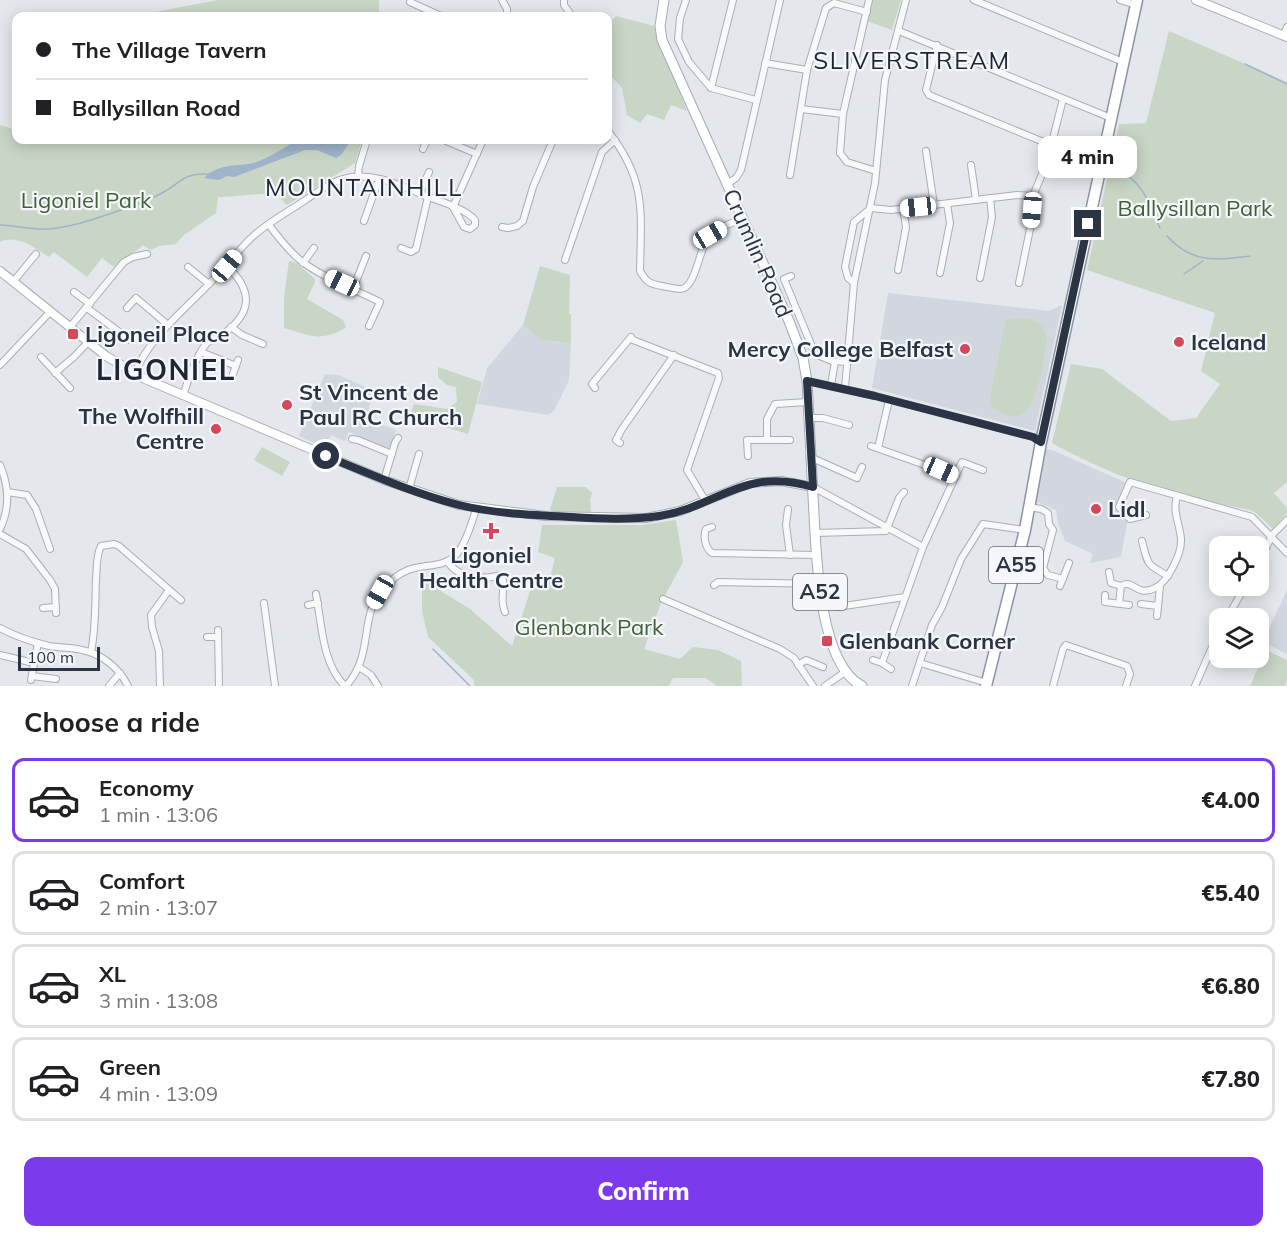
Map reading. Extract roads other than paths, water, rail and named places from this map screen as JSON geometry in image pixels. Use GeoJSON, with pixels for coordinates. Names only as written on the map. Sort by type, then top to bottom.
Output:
{"type":"FeatureCollection","features":[{"type":"Feature","properties":{"kind":"highway","name":"A55"},"geometry":{"type":"LineString","coordinates":[[986,685],[1025,530],[1041,442],[1137,2]]}},
{"type":"Feature","properties":{"kind":"main road","name":"Crumlin Road"},"geometry":{"type":"LineString","coordinates":[[664,0],[660,26],[662,40],[789,321],[803,358],[807,381],[810,457],[822,609],[828,633],[845,672],[862,686]]}},
{"type":"Feature","properties":{"kind":"street"},"geometry":{"type":"LineString","coordinates":[[686,0],[680,18],[678,39],[689,62],[711,88],[756,100]]}},
{"type":"Feature","properties":{"kind":"street"},"geometry":{"type":"LineString","coordinates":[[711,88],[733,0]]}},
{"type":"Feature","properties":{"kind":"street"},"geometry":{"type":"LineString","coordinates":[[727,184],[736,178],[741,170],[780,0]]}},
{"type":"Feature","properties":{"kind":"street"},"geometry":{"type":"LineString","coordinates":[[869,0],[843,114],[840,153],[847,162],[876,171]]}},
{"type":"Feature","properties":{"kind":"street"},"geometry":{"type":"LineString","coordinates":[[845,388],[855,283],[871,208],[885,80],[906,0]]}},
{"type":"Feature","properties":{"kind":"street"},"geometry":{"type":"LineString","coordinates":[[974,0],[1123,62]]}},
{"type":"Feature","properties":{"kind":"street"},"geometry":{"type":"LineString","coordinates":[[1120,0],[1137,2]]}},
{"type":"Feature","properties":{"kind":"street"},"geometry":{"type":"LineString","coordinates":[[1196,0],[1285,37],[1287,27]]}},
{"type":"Feature","properties":{"kind":"street"},"geometry":{"type":"LineString","coordinates":[[410,2],[432,12]]}},
{"type":"Feature","properties":{"kind":"street"},"geometry":{"type":"LineString","coordinates":[[790,175],[807,70],[826,8],[834,3],[867,12]]}},
{"type":"Feature","properties":{"kind":"street"},"geometry":{"type":"LineString","coordinates":[[899,31],[938,45],[1111,118]]}},
{"type":"Feature","properties":{"kind":"street"},"geometry":{"type":"LineString","coordinates":[[938,45],[926,90],[929,95],[1051,145]]}},
{"type":"Feature","properties":{"kind":"street"},"geometry":{"type":"LineString","coordinates":[[765,63],[807,70]]}},
{"type":"Feature","properties":{"kind":"street"},"geometry":{"type":"LineString","coordinates":[[1019,283],[1031,224],[1033,196],[1047,162],[1063,99]]}},
{"type":"Feature","properties":{"kind":"street"},"geometry":{"type":"LineString","coordinates":[[801,109],[843,114]]}},
{"type":"Feature","properties":{"kind":"street"},"geometry":{"type":"LineString","coordinates":[[612,136],[633,169],[637,185],[641,204],[640,271],[645,281],[682,289],[688,286],[701,249],[710,235],[742,219]]}},
{"type":"Feature","properties":{"kind":"street"},"geometry":{"type":"LineString","coordinates":[[612,143],[615,140]]}},
{"type":"Feature","properties":{"kind":"street"},"geometry":{"type":"LineString","coordinates":[[358,177],[366,144]]}},
{"type":"Feature","properties":{"kind":"street"},"geometry":{"type":"LineString","coordinates":[[423,149],[425,144]]}},
{"type":"Feature","properties":{"kind":"street"},"geometry":{"type":"LineString","coordinates":[[453,144],[477,154]]}},
{"type":"Feature","properties":{"kind":"street"},"geometry":{"type":"LineString","coordinates":[[134,374],[146,350],[250,239],[332,183],[346,178],[379,179],[453,207],[481,144]]}},
{"type":"Feature","properties":{"kind":"street"},"geometry":{"type":"LineString","coordinates":[[502,226],[508,228],[523,221],[533,187],[551,144]]}},
{"type":"Feature","properties":{"kind":"street"},"geometry":{"type":"LineString","coordinates":[[565,260],[602,152],[611,144]]}},
{"type":"Feature","properties":{"kind":"street"},"geometry":{"type":"LineString","coordinates":[[926,151],[934,205]]}},
{"type":"Feature","properties":{"kind":"street"},"geometry":{"type":"LineString","coordinates":[[971,165],[976,200]]}},
{"type":"Feature","properties":{"kind":"street"},"geometry":{"type":"LineString","coordinates":[[420,193],[429,172]]}},
{"type":"Feature","properties":{"kind":"street"},"geometry":{"type":"LineString","coordinates":[[364,221],[379,179]]}},
{"type":"Feature","properties":{"kind":"street"},"geometry":{"type":"LineString","coordinates":[[855,283],[848,278],[845,267],[854,222],[871,208],[903,208],[1017,195],[1033,196]]}},
{"type":"Feature","properties":{"kind":"street"},"geometry":{"type":"LineString","coordinates":[[402,248],[411,252],[416,249],[428,196]]}},
{"type":"Feature","properties":{"kind":"street"},"geometry":{"type":"LineString","coordinates":[[980,278],[992,217],[990,198]]}},
{"type":"Feature","properties":{"kind":"street"},"geometry":{"type":"LineString","coordinates":[[940,273],[950,223],[947,204]]}},
{"type":"Feature","properties":{"kind":"street"},"geometry":{"type":"LineString","coordinates":[[898,270],[906,226],[903,208]]}},
{"type":"Feature","properties":{"kind":"street"},"geometry":{"type":"LineString","coordinates":[[269,225],[303,263],[380,302],[369,326]]}},
{"type":"Feature","properties":{"kind":"street"},"geometry":{"type":"LineString","coordinates":[[303,263],[314,248]]}},
{"type":"Feature","properties":{"kind":"street"},"geometry":{"type":"LineString","coordinates":[[13,282],[36,254]]}},
{"type":"Feature","properties":{"kind":"street"},"geometry":{"type":"LineString","coordinates":[[70,327],[124,262],[147,254]]}},
{"type":"Feature","properties":{"kind":"street"},"geometry":{"type":"LineString","coordinates":[[353,288],[366,256]]}},
{"type":"Feature","properties":{"kind":"street"},"geometry":{"type":"LineString","coordinates":[[183,396],[201,352],[211,339],[224,334],[231,327],[243,310],[246,295],[240,279],[227,266]]}},
{"type":"Feature","properties":{"kind":"street"},"geometry":{"type":"LineString","coordinates":[[188,267],[209,284]]}},
{"type":"Feature","properties":{"kind":"street"},"geometry":{"type":"LineString","coordinates":[[0,271],[88,342],[134,374],[409,489],[476,509],[546,516],[646,518],[680,511],[750,483],[781,481],[813,487],[923,547]]}},
{"type":"Feature","properties":{"kind":"street"},"geometry":{"type":"LineString","coordinates":[[791,276],[784,279],[815,354],[835,362],[848,362]]}},
{"type":"Feature","properties":{"kind":"street"},"geometry":{"type":"LineString","coordinates":[[74,292],[111,330],[130,340]]}},
{"type":"Feature","properties":{"kind":"street"},"geometry":{"type":"LineString","coordinates":[[127,308],[136,298],[168,325]]}},
{"type":"Feature","properties":{"kind":"street"},"geometry":{"type":"LineString","coordinates":[[0,365],[51,312]]}},
{"type":"Feature","properties":{"kind":"street"},"geometry":{"type":"LineString","coordinates":[[231,327],[242,335],[263,344]]}},
{"type":"Feature","properties":{"kind":"street"},"geometry":{"type":"LineString","coordinates":[[595,388],[592,384],[627,339],[631,337],[636,341],[716,370],[719,378],[687,470],[705,500]]}},
{"type":"Feature","properties":{"kind":"street"},"geometry":{"type":"LineString","coordinates":[[55,374],[88,342]]}},
{"type":"Feature","properties":{"kind":"street"},"geometry":{"type":"LineString","coordinates":[[201,352],[237,363],[233,374]]}},
{"type":"Feature","properties":{"kind":"street"},"geometry":{"type":"LineString","coordinates":[[620,442],[616,440],[622,429],[674,355]]}},
{"type":"Feature","properties":{"kind":"street"},"geometry":{"type":"LineString","coordinates":[[41,357],[70,388]]}},
{"type":"Feature","properties":{"kind":"street"},"geometry":{"type":"LineString","coordinates":[[831,386],[835,362]]}},
{"type":"Feature","properties":{"kind":"street"},"geometry":{"type":"LineString","coordinates":[[807,381],[845,388],[1033,437],[1041,442]]}},
{"type":"Feature","properties":{"kind":"street"},"geometry":{"type":"LineString","coordinates":[[889,400],[874,447],[956,476]]}},
{"type":"Feature","properties":{"kind":"street"},"geometry":{"type":"LineString","coordinates":[[767,438],[767,419],[775,405],[808,402]]}},
{"type":"Feature","properties":{"kind":"street"},"geometry":{"type":"LineString","coordinates":[[809,418],[823,418],[849,425]]}},
{"type":"Feature","properties":{"kind":"street"},"geometry":{"type":"LineString","coordinates":[[384,480],[398,438]]}},
{"type":"Feature","properties":{"kind":"street"},"geometry":{"type":"LineString","coordinates":[[748,456],[747,440],[767,438],[774,441],[790,440]]}},
{"type":"Feature","properties":{"kind":"street"},"geometry":{"type":"LineString","coordinates":[[351,439],[392,454]]}},
{"type":"Feature","properties":{"kind":"street"},"geometry":{"type":"LineString","coordinates":[[409,489],[419,454]]}},
{"type":"Feature","properties":{"kind":"street"},"geometry":{"type":"LineString","coordinates":[[810,457],[857,478],[862,467]]}},
{"type":"Feature","properties":{"kind":"street"},"geometry":{"type":"LineString","coordinates":[[882,663],[923,547],[962,462],[983,470]]}},
{"type":"Feature","properties":{"kind":"street"},"geometry":{"type":"LineString","coordinates":[[0,465],[7,492],[7,510],[0,529]]}},
{"type":"Feature","properties":{"kind":"street"},"geometry":{"type":"LineString","coordinates":[[1146,515],[1130,519],[1119,507],[1130,482],[1252,517],[1287,553]]}},
{"type":"Feature","properties":{"kind":"street"},"geometry":{"type":"LineString","coordinates":[[7,492],[27,495],[36,509],[50,549]]}},
{"type":"Feature","properties":{"kind":"street"},"geometry":{"type":"LineString","coordinates":[[815,533],[883,532],[904,492]]}},
{"type":"Feature","properties":{"kind":"street"},"geometry":{"type":"LineString","coordinates":[[1109,572],[1111,583],[1121,586],[1130,584],[1140,591],[1146,591],[1160,586],[1168,576],[1181,541],[1175,506],[1177,497]]}},
{"type":"Feature","properties":{"kind":"street"},"geometry":{"type":"LineString","coordinates":[[1029,507],[1048,513],[1049,524],[1053,530],[1043,568],[1048,575],[1061,582],[1069,563]]}},
{"type":"Feature","properties":{"kind":"street"},"geometry":{"type":"LineString","coordinates":[[316,594],[329,662],[335,675],[345,686],[359,667],[370,614],[380,592],[397,576],[409,570],[447,561],[457,554],[476,509]]}},
{"type":"Feature","properties":{"kind":"street"},"geometry":{"type":"LineString","coordinates":[[788,509],[786,525],[790,555]]}},
{"type":"Feature","properties":{"kind":"street"},"geometry":{"type":"LineString","coordinates":[[1269,543],[1287,520]]}},
{"type":"Feature","properties":{"kind":"street"},"geometry":{"type":"LineString","coordinates":[[912,686],[932,625],[942,607],[961,559],[983,524],[1025,530]]}},
{"type":"Feature","properties":{"kind":"street"},"geometry":{"type":"LineString","coordinates":[[712,527],[706,529],[704,534],[710,556],[817,555]]}},
{"type":"Feature","properties":{"kind":"street"},"geometry":{"type":"LineString","coordinates":[[0,534],[26,549],[55,589],[56,610],[43,608]]}},
{"type":"Feature","properties":{"kind":"street"},"geometry":{"type":"LineString","coordinates":[[1142,541],[1150,567],[1168,576]]}},
{"type":"Feature","properties":{"kind":"street"},"geometry":{"type":"LineString","coordinates":[[91,652],[97,564],[101,546],[114,544],[119,546],[181,600]]}},
{"type":"Feature","properties":{"kind":"street"},"geometry":{"type":"LineString","coordinates":[[447,561],[460,574],[474,578],[502,575],[505,586],[501,603],[505,612]]}},
{"type":"Feature","properties":{"kind":"street"},"geometry":{"type":"LineString","coordinates":[[714,585],[718,582],[819,584]]}},
{"type":"Feature","properties":{"kind":"street"},"geometry":{"type":"LineString","coordinates":[[1119,604],[1121,586]]}},
{"type":"Feature","properties":{"kind":"street"},"geometry":{"type":"LineString","coordinates":[[1157,616],[1160,586]]}},
{"type":"Feature","properties":{"kind":"street"},"geometry":{"type":"LineString","coordinates":[[160,686],[159,651],[151,615],[169,591]]}},
{"type":"Feature","properties":{"kind":"street"},"geometry":{"type":"LineString","coordinates":[[1105,595],[1105,602],[1129,605]]}},
{"type":"Feature","properties":{"kind":"street"},"geometry":{"type":"LineString","coordinates":[[837,607],[905,597]]}},
{"type":"Feature","properties":{"kind":"street"},"geometry":{"type":"LineString","coordinates":[[663,599],[780,649],[794,658],[813,686]]}},
{"type":"Feature","properties":{"kind":"street"},"geometry":{"type":"LineString","coordinates":[[264,603],[275,686]]}},
{"type":"Feature","properties":{"kind":"street"},"geometry":{"type":"LineString","coordinates":[[308,604],[318,603]]}},
{"type":"Feature","properties":{"kind":"street"},"geometry":{"type":"LineString","coordinates":[[1141,604],[1158,606]]}},
{"type":"Feature","properties":{"kind":"street"},"geometry":{"type":"LineString","coordinates":[[257,613],[266,612]]}},
{"type":"Feature","properties":{"kind":"street"},"geometry":{"type":"LineString","coordinates":[[0,628],[38,643],[91,652],[110,664],[129,686]]}},
{"type":"Feature","properties":{"kind":"street"},"geometry":{"type":"LineString","coordinates":[[207,637],[218,633],[219,686]]}},
{"type":"Feature","properties":{"kind":"street"},"geometry":{"type":"LineString","coordinates":[[38,643],[31,678],[56,679]]}},
{"type":"Feature","properties":{"kind":"street"},"geometry":{"type":"LineString","coordinates":[[1053,686],[1066,645],[1127,666],[1130,674],[1126,686]]}},
{"type":"Feature","properties":{"kind":"street"},"geometry":{"type":"LineString","coordinates":[[1195,686],[1209,654]]}},
{"type":"Feature","properties":{"kind":"street"},"geometry":{"type":"LineString","coordinates":[[0,655],[34,663]]}},
{"type":"Feature","properties":{"kind":"street"},"geometry":{"type":"LineString","coordinates":[[798,665],[806,660],[821,667],[818,673]]}},
{"type":"Feature","properties":{"kind":"street"},"geometry":{"type":"LineString","coordinates":[[873,660],[891,669]]}},
{"type":"Feature","properties":{"kind":"street"},"geometry":{"type":"LineString","coordinates":[[920,663],[986,685]]}},
{"type":"Feature","properties":{"kind":"street"},"geometry":{"type":"LineString","coordinates":[[359,667],[371,675],[378,686]]}},
{"type":"Feature","properties":{"kind":"street"},"geometry":{"type":"LineString","coordinates":[[825,686],[845,672]]}},
{"type":"Feature","properties":{"kind":"street"},"geometry":{"type":"LineString","coordinates":[[110,686],[120,673]]}},
{"type":"Feature","properties":{"kind":"water"},"geometry":{"type":"Polygon","coordinates":[[[291,144],[348,144],[336,158],[317,150],[305,150],[234,177],[227,176],[219,180],[204,178],[219,168],[261,160],[291,144]]]}},
{"type":"Feature","properties":{"kind":"waterway"},"geometry":{"type":"LineString","coordinates":[[1245,64],[1287,84]]}},
{"type":"Feature","properties":{"kind":"waterway"},"geometry":{"type":"LineString","coordinates":[[1118,171],[1127,175],[1140,187],[1160,228]]}},
{"type":"Feature","properties":{"kind":"waterway"},"geometry":{"type":"LineString","coordinates":[[0,225],[40,229],[74,225],[146,201],[187,177],[209,174]]}},
{"type":"Feature","properties":{"kind":"waterway"},"geometry":{"type":"LineString","coordinates":[[1167,236],[1176,245],[1195,256],[1215,259],[1250,256]]}},
{"type":"Feature","properties":{"kind":"waterway"},"geometry":{"type":"LineString","coordinates":[[1184,274],[1203,261]]}},
{"type":"Feature","properties":{"kind":"waterway"},"geometry":{"type":"LineString","coordinates":[[433,649],[470,686]]}},
{"type":"Feature","properties":{"kind":"place","name":"Ligoneil Place"},"geometry":{"type":"Point","coordinates":[73,334]}},
{"type":"Feature","properties":{"kind":"place","name":"Iceland"},"geometry":{"type":"Point","coordinates":[1179,342]}},
{"type":"Feature","properties":{"kind":"place","name":"Mercy College Belfast"},"geometry":{"type":"Point","coordinates":[965,349]}},
{"type":"Feature","properties":{"kind":"place","name":"St Vincent de Paul RC Church"},"geometry":{"type":"Point","coordinates":[287,405]}},
{"type":"Feature","properties":{"kind":"place","name":"The Wolfhill Centre"},"geometry":{"type":"Point","coordinates":[216,429]}},
{"type":"Feature","properties":{"kind":"place","name":"Lidl"},"geometry":{"type":"Point","coordinates":[1096,509]}},
{"type":"Feature","properties":{"kind":"place","name":"Ligoniel Health Centre"},"geometry":{"type":"Point","coordinates":[491,531]}},
{"type":"Feature","properties":{"kind":"place","name":"Glenbank Corner"},"geometry":{"type":"Point","coordinates":[827,641]}},
{"type":"Feature","properties":{"kind":"district","name":"SLIVERSTREAM"},"geometry":{"type":"Point","coordinates":[912,61]}},
{"type":"Feature","properties":{"kind":"district","name":"MOUNTAINHILL"},"geometry":{"type":"Point","coordinates":[364,188]}},
{"type":"Feature","properties":{"kind":"district","name":"LIGONIEL"},"geometry":{"type":"Point","coordinates":[166,370]}},
{"type":"Feature","properties":{"kind":"park label","name":"Ligoniel Park"},"geometry":{"type":"Point","coordinates":[86,200]}},
{"type":"Feature","properties":{"kind":"park label","name":"Ballysillan Park"},"geometry":{"type":"Point","coordinates":[1195,208]}},
{"type":"Feature","properties":{"kind":"park label","name":"Glenbank Park"},"geometry":{"type":"Point","coordinates":[589,627]}}]}
